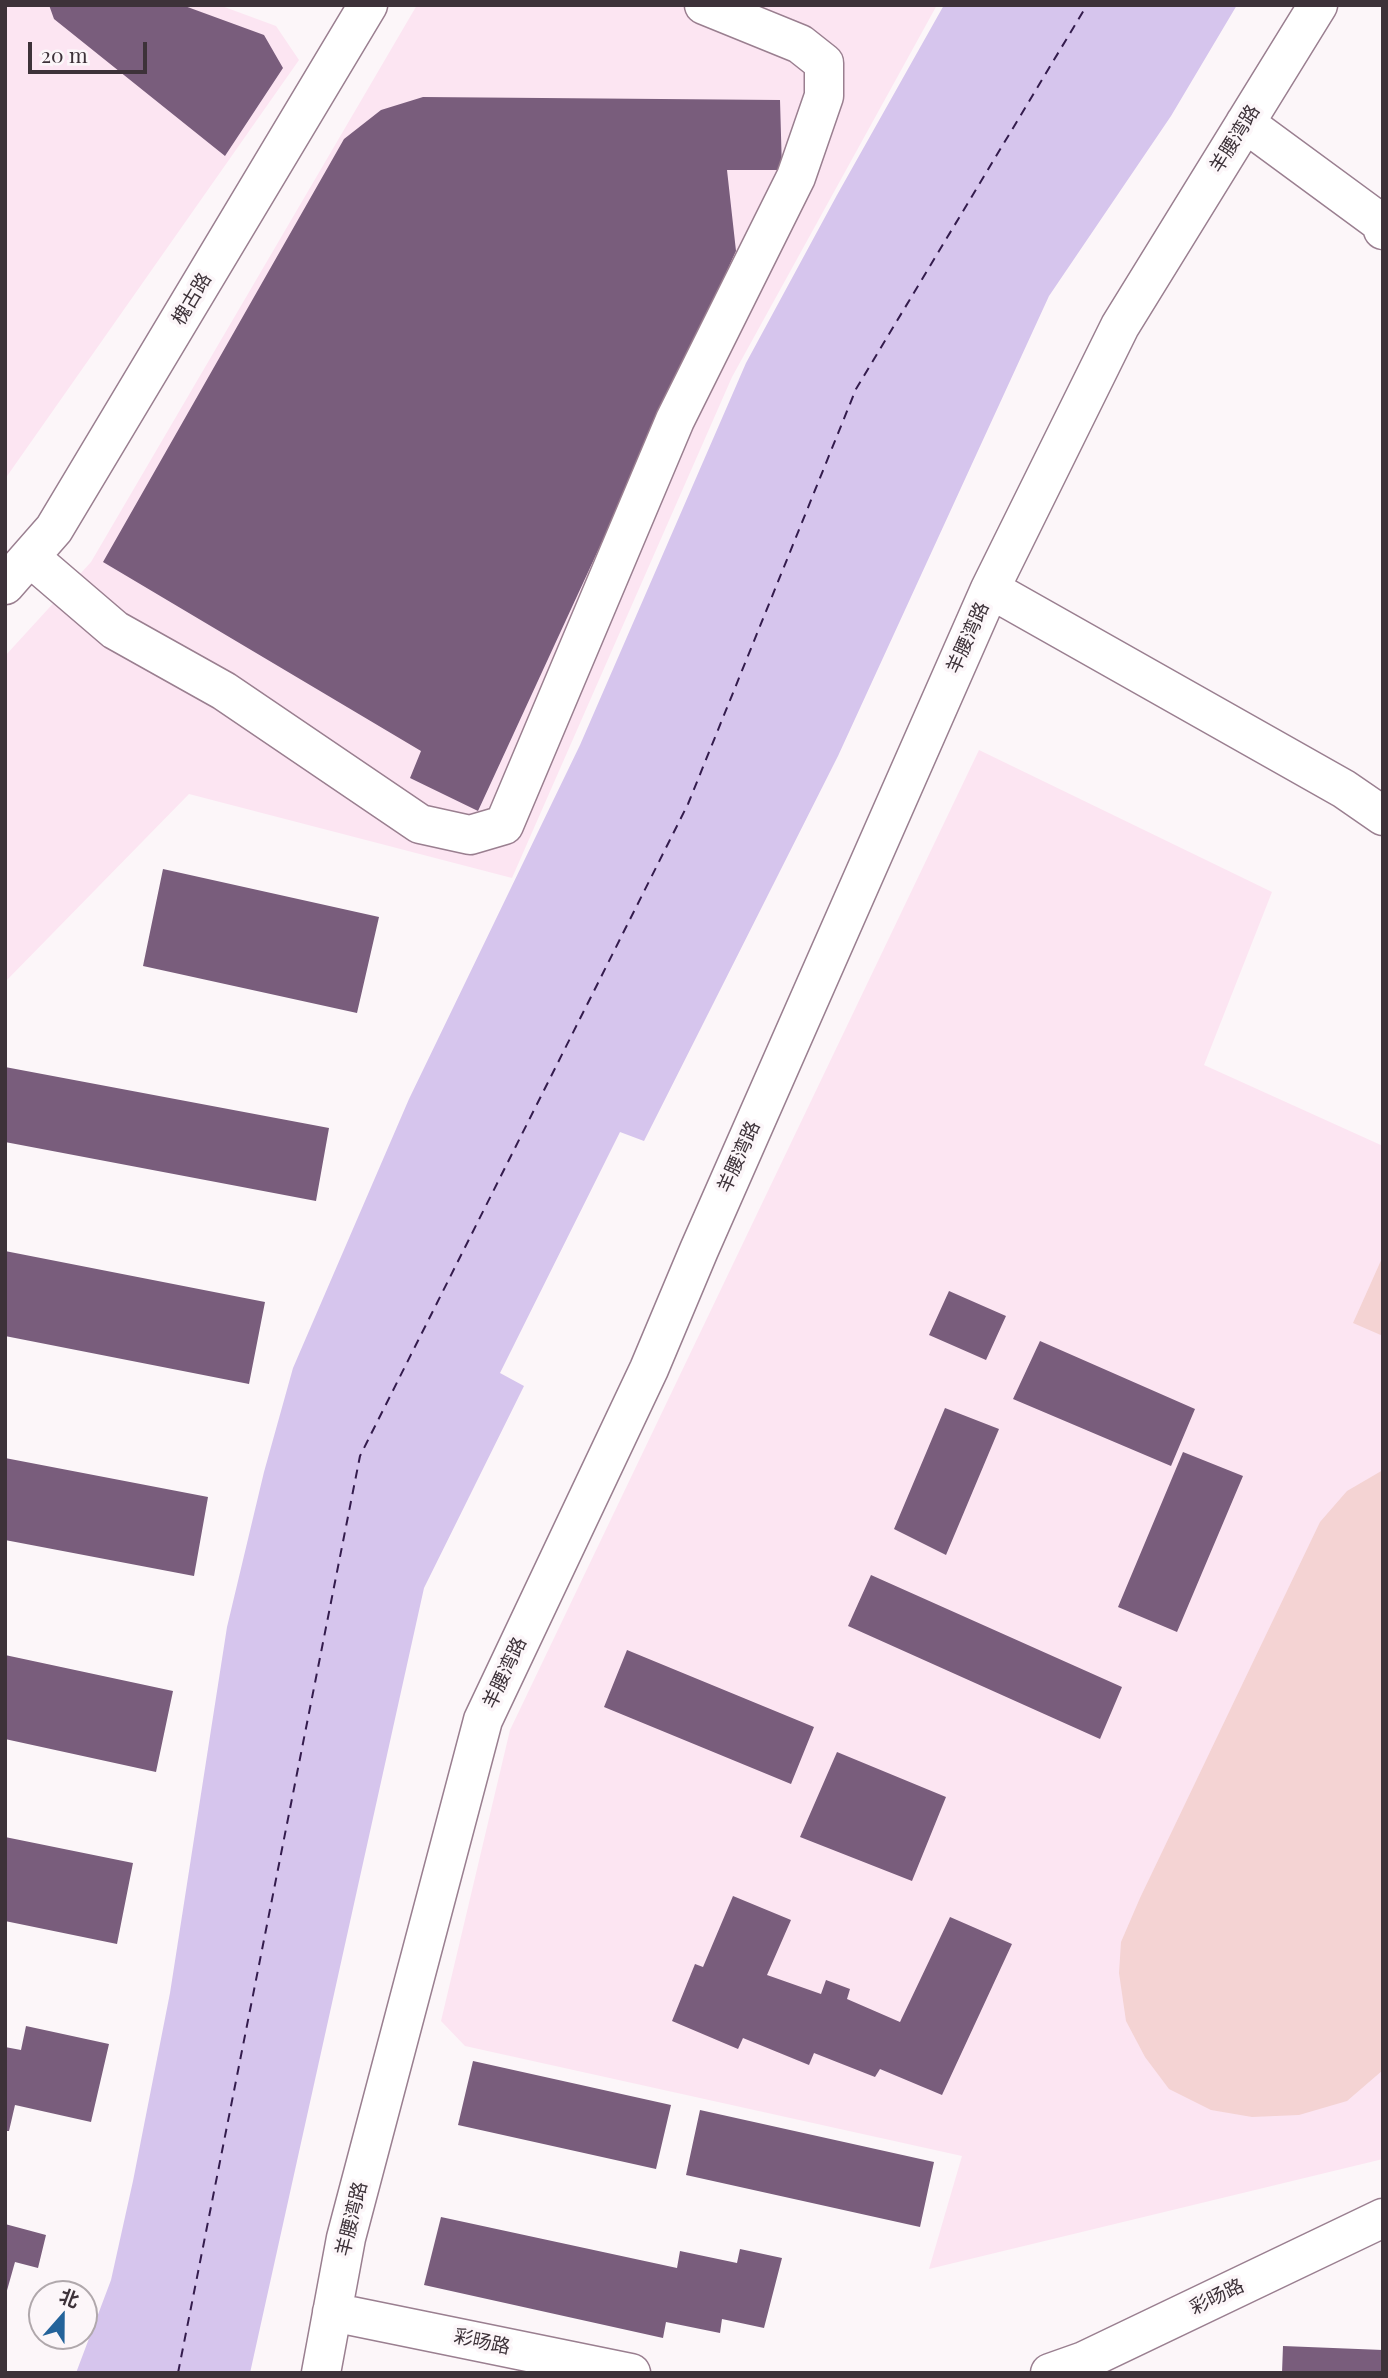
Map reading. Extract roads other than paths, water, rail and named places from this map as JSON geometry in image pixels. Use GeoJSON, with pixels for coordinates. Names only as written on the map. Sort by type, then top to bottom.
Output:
{"type":"FeatureCollection","features":[{"type":"Feature","properties":{"kind":"street"},"geometry":{"type":"LineString","coordinates":[[13,575],[224,691],[420,824],[470,835],[504,825],[674,421],[796,177],[824,96],[824,63],[800,44],[704,5]]}},
{"type":"Feature","properties":{"kind":"street","name":"羊腰湾路"},"geometry":{"type":"LineString","coordinates":[[321,2373],[346,2238],[482,1720],[649,1369],[990,589],[1119,326],[1318,5]]}},
{"type":"Feature","properties":{"kind":"street","name":"槐古路"},"geometry":{"type":"LineString","coordinates":[[13,575],[54,529],[357,8]]}},
{"type":"Feature","properties":{"kind":"street"},"geometry":{"type":"LineString","coordinates":[[1245,123],[1381,223],[1383,230]]}},
{"type":"Feature","properties":{"kind":"street"},"geometry":{"type":"LineString","coordinates":[[990,589],[1344,789],[1383,816]]}},
{"type":"Feature","properties":{"kind":"street","name":"彩旸路"},"geometry":{"type":"LineString","coordinates":[[1050,2373],[1084,2361],[1383,2218]]}},
{"type":"Feature","properties":{"kind":"street","name":"彩旸路"},"geometry":{"type":"LineString","coordinates":[[332,2312],[631,2373]]}}]}
